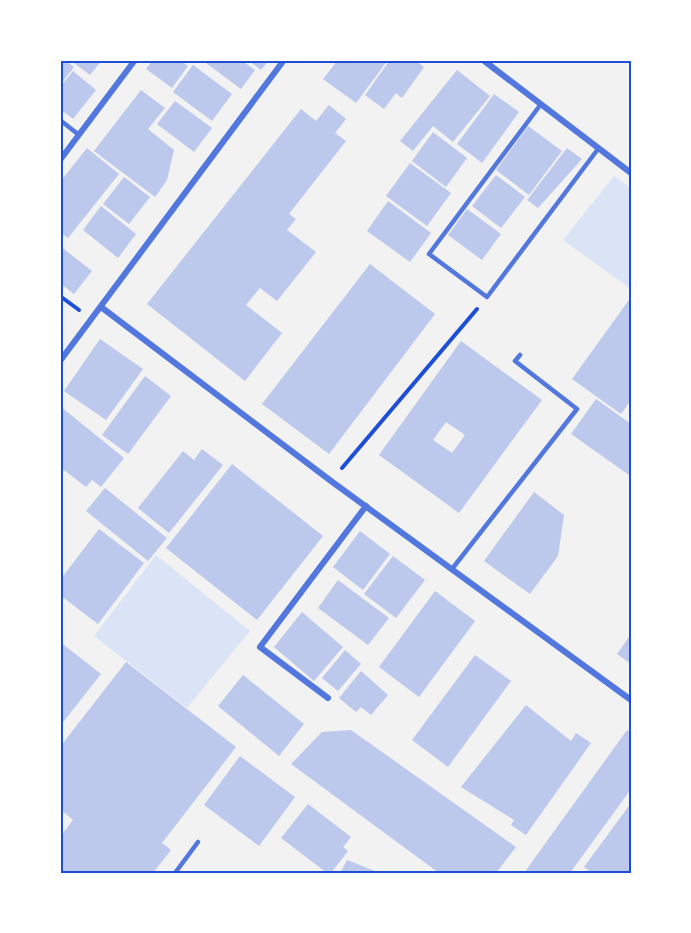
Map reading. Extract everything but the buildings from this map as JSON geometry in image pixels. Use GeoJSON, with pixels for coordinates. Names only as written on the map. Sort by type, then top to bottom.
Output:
{"type":"FeatureCollection","features":[{"type":"Feature","properties":{"kind":"street"},"geometry":{"type":"LineString","coordinates":[[60,160],[135,60]]}},
{"type":"Feature","properties":{"kind":"street"},"geometry":{"type":"LineString","coordinates":[[60,362],[284,60]]}},
{"type":"Feature","properties":{"kind":"street"},"geometry":{"type":"LineString","coordinates":[[483,60],[631,173]]}},
{"type":"Feature","properties":{"kind":"street"},"geometry":{"type":"LineString","coordinates":[[101,307],[331,481],[631,700]]}},
{"type":"Feature","properties":{"kind":"street"},"geometry":{"type":"LineString","coordinates":[[328,698],[260,647],[366,506]]}},
{"type":"Feature","properties":{"kind":"lane"},"geometry":{"type":"LineString","coordinates":[[541,104],[429,254],[488,297],[598,149]]}},
{"type":"Feature","properties":{"kind":"lane"},"geometry":{"type":"LineString","coordinates":[[60,120],[79,135]]}},
{"type":"Feature","properties":{"kind":"lane"},"geometry":{"type":"LineString","coordinates":[[452,569],[577,409],[515,361],[520,355]]}},
{"type":"Feature","properties":{"kind":"lane"},"geometry":{"type":"LineString","coordinates":[[175,873],[198,842]]}},
{"type":"Feature","properties":{"kind":"path"},"geometry":{"type":"LineString","coordinates":[[331,481],[488,297]]}},
{"type":"Feature","properties":{"kind":"shaded area"},"geometry":{"type":"Polygon","coordinates":[[[614,176],[631,188],[631,289],[563,240],[614,176]]]}},
{"type":"Feature","properties":{"kind":"shaded area"},"geometry":{"type":"Polygon","coordinates":[[[156,555],[250,631],[187,708],[94,636],[156,555]]]}}]}
